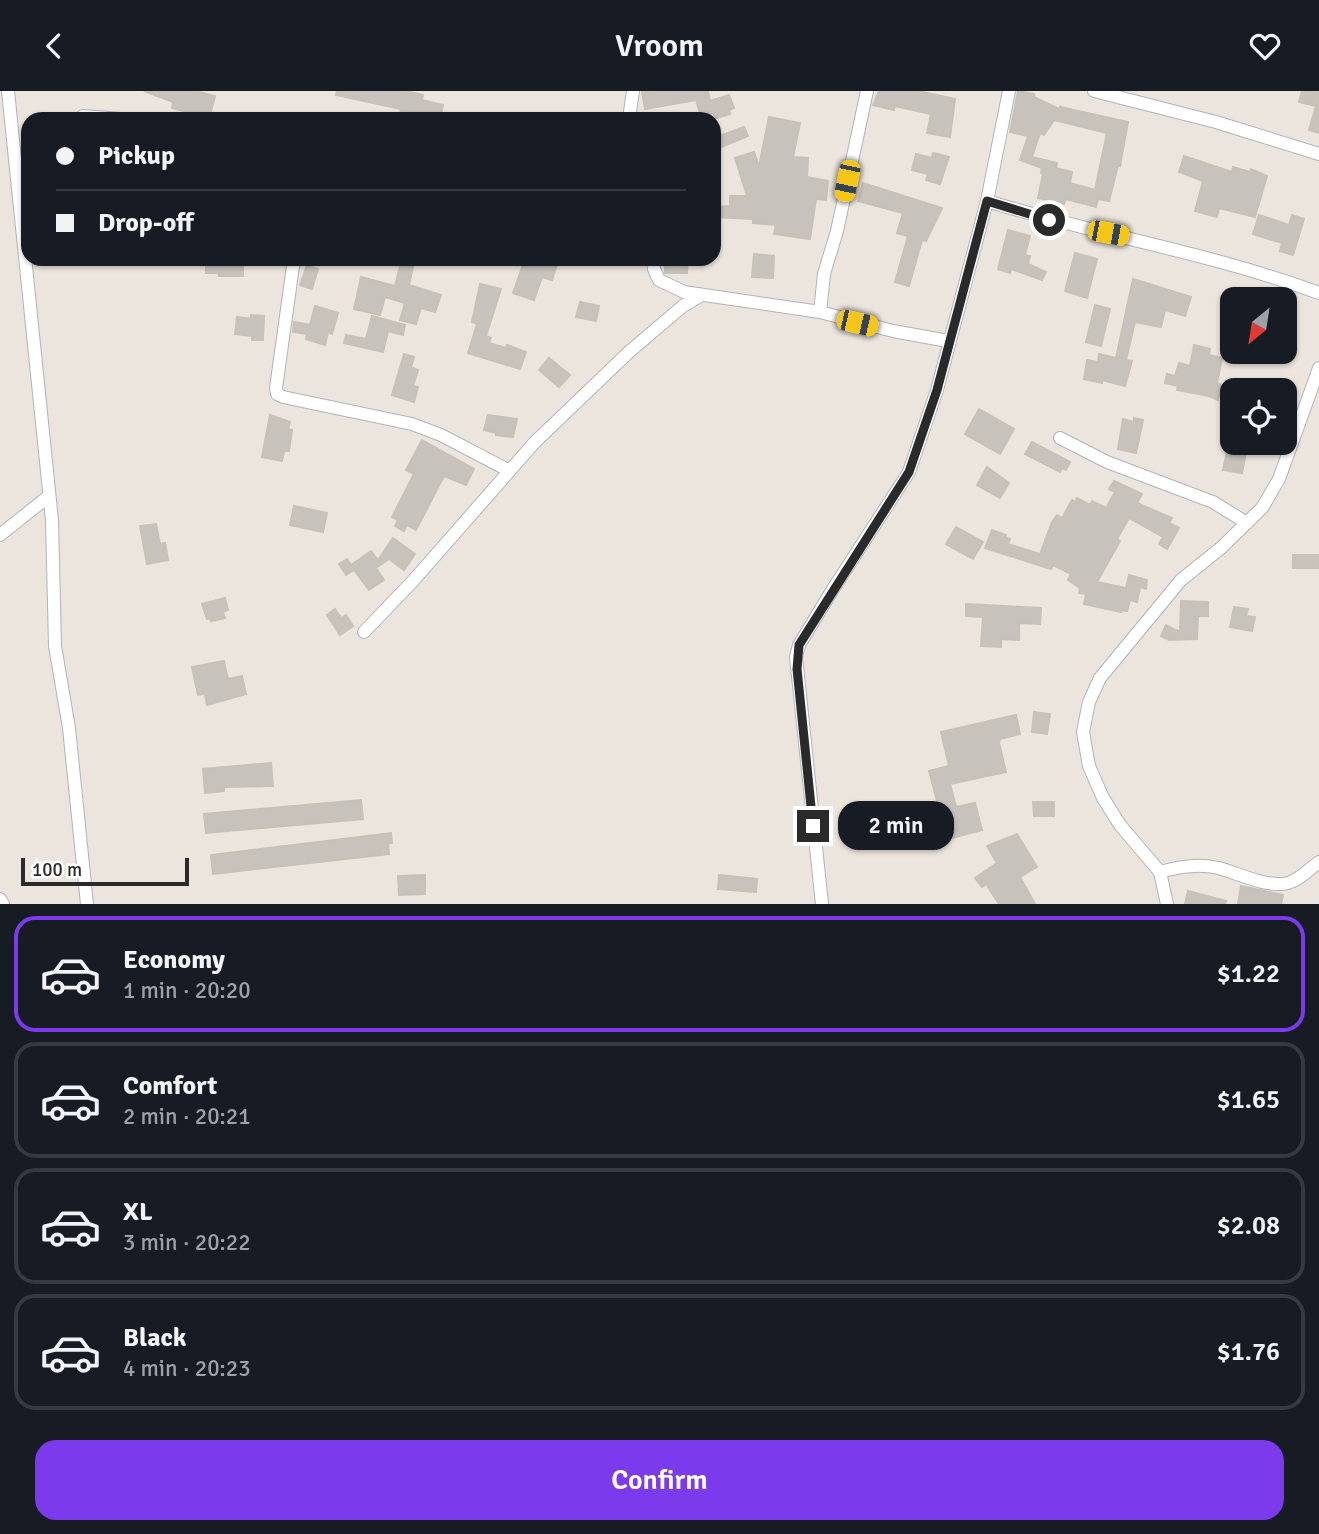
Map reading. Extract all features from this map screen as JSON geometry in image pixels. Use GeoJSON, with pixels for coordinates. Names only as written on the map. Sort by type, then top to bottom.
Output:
{"type":"FeatureCollection","features":[{"type":"Feature","properties":{"kind":"street"},"geometry":{"type":"LineString","coordinates":[[8,91],[21,219]]}},
{"type":"Feature","properties":{"kind":"street"},"geometry":{"type":"LineString","coordinates":[[630,112],[633,91]]}},
{"type":"Feature","properties":{"kind":"street"},"geometry":{"type":"LineString","coordinates":[[820,312],[824,274],[837,231],[867,91]]}},
{"type":"Feature","properties":{"kind":"street"},"geometry":{"type":"LineString","coordinates":[[822,904],[796,657],[806,634],[909,472],[937,390],[987,201],[1009,91]]}},
{"type":"Feature","properties":{"kind":"street"},"geometry":{"type":"LineString","coordinates":[[1094,91],[1216,122],[1319,154]]}},
{"type":"Feature","properties":{"kind":"street"},"geometry":{"type":"LineString","coordinates":[[987,201],[1071,226],[1216,260],[1319,293]]}},
{"type":"Feature","properties":{"kind":"street"},"geometry":{"type":"LineString","coordinates":[[26,266],[52,520],[55,646],[69,728],[87,904]]}},
{"type":"Feature","properties":{"kind":"street"},"geometry":{"type":"LineString","coordinates":[[293,266],[277,394],[412,424],[441,435],[508,470]]}},
{"type":"Feature","properties":{"kind":"street"},"geometry":{"type":"LineString","coordinates":[[655,266],[659,280],[673,288],[700,296],[820,312],[893,331],[948,341]]}},
{"type":"Feature","properties":{"kind":"street"},"geometry":{"type":"LineString","coordinates":[[364,632],[475,512],[508,470],[629,352],[683,306],[700,296]]}},
{"type":"Feature","properties":{"kind":"street"},"geometry":{"type":"LineString","coordinates":[[1167,904],[1160,872],[1120,825],[1103,798],[1089,766],[1083,732],[1089,702],[1100,678],[1181,580],[1262,507],[1279,479],[1315,395],[1319,367]]}},
{"type":"Feature","properties":{"kind":"street"},"geometry":{"type":"LineString","coordinates":[[1060,438],[1107,462],[1213,502],[1247,523]]}},
{"type":"Feature","properties":{"kind":"street"},"geometry":{"type":"LineString","coordinates":[[0,535],[49,496]]}},
{"type":"Feature","properties":{"kind":"street"},"geometry":{"type":"LineString","coordinates":[[1160,872],[1183,865],[1216,867],[1271,884],[1286,883],[1299,878],[1319,862]]}},
{"type":"Feature","properties":{"kind":"street"},"geometry":{"type":"LineString","coordinates":[[0,899],[3,904]]}},
{"type":"Feature","properties":{"kind":"building"},"geometry":{"type":"Polygon","coordinates":[[[144,91],[195,91],[215,96],[211,112],[188,112],[172,108],[173,102],[144,91]]]}},
{"type":"Feature","properties":{"kind":"building"},"geometry":{"type":"Polygon","coordinates":[[[337,91],[406,91],[423,95],[422,100],[443,105],[442,112],[400,112],[401,109],[336,95],[337,91]]]}},
{"type":"Feature","properties":{"kind":"building"},"geometry":{"type":"Polygon","coordinates":[[[708,91],[710,101],[729,95],[734,108],[729,110],[730,114],[721,117],[721,112],[700,112],[696,100],[645,109],[642,92],[708,91]]]}},
{"type":"Feature","properties":{"kind":"building"},"geometry":{"type":"Polygon","coordinates":[[[879,91],[918,91],[955,99],[950,137],[927,133],[931,114],[895,106],[894,110],[873,105],[879,91]]]}},
{"type":"Feature","properties":{"kind":"building"},"geometry":{"type":"Polygon","coordinates":[[[1018,91],[1034,94],[1034,97],[1059,109],[1060,107],[1128,122],[1120,166],[1118,165],[1109,201],[1098,199],[1096,207],[1066,199],[1064,204],[1038,198],[1042,168],[1020,160],[1028,136],[1010,132],[1018,91]],[[1054,120],[1044,135],[1040,133],[1032,157],[1057,163],[1056,168],[1072,172],[1070,183],[1095,190],[1107,133],[1054,120]]]}},
{"type":"Feature","properties":{"kind":"building"},"geometry":{"type":"Polygon","coordinates":[[[1302,91],[1319,91],[1319,133],[1309,130],[1316,106],[1299,102],[1302,91]]]}},
{"type":"Feature","properties":{"kind":"building"},"geometry":{"type":"Polygon","coordinates":[[[769,117],[800,123],[793,157],[808,158],[807,177],[828,181],[826,200],[816,199],[810,239],[774,234],[776,225],[753,223],[753,219],[721,217],[721,207],[730,206],[730,196],[747,196],[735,158],[754,152],[759,166],[769,117]]]}},
{"type":"Feature","properties":{"kind":"building"},"geometry":{"type":"Polygon","coordinates":[[[744,127],[748,136],[721,147],[721,135],[744,127]]]}},
{"type":"Feature","properties":{"kind":"building"},"geometry":{"type":"Polygon","coordinates":[[[933,153],[949,157],[940,184],[926,180],[928,174],[912,170],[916,154],[932,158],[933,153]]]}},
{"type":"Feature","properties":{"kind":"building"},"geometry":{"type":"Polygon","coordinates":[[[1184,156],[1232,172],[1233,167],[1250,172],[1251,169],[1267,176],[1255,217],[1219,208],[1217,217],[1195,211],[1203,181],[1179,172],[1184,156]]]}},
{"type":"Feature","properties":{"kind":"building"},"geometry":{"type":"Polygon","coordinates":[[[863,183],[942,208],[926,241],[922,240],[909,286],[895,282],[908,236],[897,233],[903,213],[858,201],[863,183]]]}},
{"type":"Feature","properties":{"kind":"building"},"geometry":{"type":"Polygon","coordinates":[[[1259,215],[1289,225],[1292,215],[1304,219],[1293,255],[1280,251],[1282,243],[1253,234],[1259,215]]]}},
{"type":"Feature","properties":{"kind":"building"},"geometry":{"type":"Polygon","coordinates":[[[1008,230],[1030,236],[1025,255],[1030,256],[1028,264],[1046,272],[1042,280],[1011,269],[1010,273],[998,269],[1008,230]]]}},
{"type":"Feature","properties":{"kind":"building"},"geometry":{"type":"Polygon","coordinates":[[[1075,253],[1097,259],[1087,298],[1065,291],[1075,253]]]}},
{"type":"Feature","properties":{"kind":"building"},"geometry":{"type":"Polygon","coordinates":[[[754,254],[774,256],[773,278],[752,277],[754,254]]]}},
{"type":"Feature","properties":{"kind":"building"},"geometry":{"type":"Polygon","coordinates":[[[206,266],[243,266],[243,276],[206,273],[206,266]]]}},
{"type":"Feature","properties":{"kind":"building"},"geometry":{"type":"Polygon","coordinates":[[[307,266],[318,269],[312,289],[300,285],[307,266]]]}},
{"type":"Feature","properties":{"kind":"building"},"geometry":{"type":"Polygon","coordinates":[[[400,266],[413,267],[409,285],[441,295],[435,312],[421,308],[416,324],[400,320],[405,303],[385,297],[380,315],[354,309],[361,277],[395,286],[400,266]]]}},
{"type":"Feature","properties":{"kind":"building"},"geometry":{"type":"Polygon","coordinates":[[[523,266],[556,266],[552,280],[542,277],[534,300],[513,293],[523,266]]]}},
{"type":"Feature","properties":{"kind":"building"},"geometry":{"type":"Polygon","coordinates":[[[665,266],[688,266],[687,273],[665,273],[665,266]]]}},
{"type":"Feature","properties":{"kind":"building"},"geometry":{"type":"Polygon","coordinates":[[[1133,279],[1191,297],[1185,316],[1165,310],[1161,327],[1135,322],[1126,360],[1132,361],[1125,386],[1084,379],[1087,360],[1098,362],[1099,354],[1116,358],[1133,279]]]}},
{"type":"Feature","properties":{"kind":"building"},"geometry":{"type":"Polygon","coordinates":[[[480,284],[501,289],[486,336],[491,338],[489,343],[506,348],[507,345],[526,352],[520,369],[468,353],[477,324],[472,322],[480,284]]]}},
{"type":"Feature","properties":{"kind":"building"},"geometry":{"type":"Polygon","coordinates":[[[580,302],[599,306],[596,321],[576,317],[580,302]]]}},
{"type":"Feature","properties":{"kind":"building"},"geometry":{"type":"Polygon","coordinates":[[[1095,305],[1110,309],[1101,346],[1086,342],[1095,305]]]}},
{"type":"Feature","properties":{"kind":"building"},"geometry":{"type":"Polygon","coordinates":[[[315,306],[338,313],[332,334],[328,332],[325,345],[306,339],[307,334],[293,332],[294,322],[310,325],[315,306]]]}},
{"type":"Feature","properties":{"kind":"building"},"geometry":{"type":"Polygon","coordinates":[[[251,315],[264,316],[263,340],[252,340],[252,336],[235,334],[237,317],[251,319],[251,315]]]}},
{"type":"Feature","properties":{"kind":"building"},"geometry":{"type":"Polygon","coordinates":[[[372,316],[405,325],[403,335],[388,331],[383,352],[344,343],[346,335],[366,339],[372,316]]]}},
{"type":"Feature","properties":{"kind":"building"},"geometry":{"type":"Polygon","coordinates":[[[1194,345],[1210,349],[1209,355],[1220,358],[1218,400],[1177,390],[1178,386],[1165,383],[1167,374],[1175,376],[1179,363],[1190,366],[1194,345]]]}},
{"type":"Feature","properties":{"kind":"building"},"geometry":{"type":"Polygon","coordinates":[[[404,354],[414,357],[411,367],[418,370],[413,386],[418,387],[414,402],[392,395],[404,354]]]}},
{"type":"Feature","properties":{"kind":"building"},"geometry":{"type":"Polygon","coordinates":[[[549,358],[570,375],[559,387],[539,370],[549,358]]]}},
{"type":"Feature","properties":{"kind":"building"},"geometry":{"type":"Polygon","coordinates":[[[979,409],[1014,429],[1000,454],[965,434],[979,409]]]}},
{"type":"Feature","properties":{"kind":"building"},"geometry":{"type":"Polygon","coordinates":[[[270,415],[290,422],[288,429],[292,430],[289,451],[284,451],[282,461],[262,457],[270,415]]]}},
{"type":"Feature","properties":{"kind":"building"},"geometry":{"type":"Polygon","coordinates":[[[488,415],[517,419],[513,437],[484,430],[488,415]]]}},
{"type":"Feature","properties":{"kind":"building"},"geometry":{"type":"Polygon","coordinates":[[[1134,418],[1143,420],[1136,453],[1118,449],[1123,419],[1134,422],[1134,418]]]}},
{"type":"Feature","properties":{"kind":"building"},"geometry":{"type":"Polygon","coordinates":[[[422,440],[474,469],[466,485],[444,476],[416,530],[407,525],[404,531],[395,526],[398,520],[392,517],[414,474],[406,470],[422,440]]]}},
{"type":"Feature","properties":{"kind":"building"},"geometry":{"type":"Polygon","coordinates":[[[1032,442],[1070,462],[1066,470],[1062,468],[1060,472],[1025,454],[1032,442]]]}},
{"type":"Feature","properties":{"kind":"building"},"geometry":{"type":"Polygon","coordinates":[[[1226,455],[1246,455],[1242,473],[1223,470],[1226,455]]]}},
{"type":"Feature","properties":{"kind":"building"},"geometry":{"type":"Polygon","coordinates":[[[987,467],[1009,483],[1000,498],[977,485],[987,467]]]}},
{"type":"Feature","properties":{"kind":"building"},"geometry":{"type":"Polygon","coordinates":[[[1114,481],[1142,494],[1137,503],[1172,518],[1169,523],[1179,528],[1167,549],[1159,544],[1163,537],[1129,518],[1117,539],[1120,541],[1097,582],[1126,588],[1129,575],[1147,580],[1146,589],[1140,587],[1137,602],[1130,600],[1127,611],[1084,604],[1086,594],[1079,593],[1080,588],[1068,580],[1071,574],[1053,565],[1051,569],[985,548],[992,530],[1006,535],[1005,537],[1010,539],[1008,544],[1040,554],[1052,522],[1057,515],[1062,518],[1072,500],[1075,502],[1077,498],[1090,505],[1092,501],[1106,508],[1115,492],[1109,489],[1114,481]]]}},
{"type":"Feature","properties":{"kind":"building"},"geometry":{"type":"Polygon","coordinates":[[[294,506],[327,513],[323,532],[290,525],[294,506]]]}},
{"type":"Feature","properties":{"kind":"building"},"geometry":{"type":"Polygon","coordinates":[[[156,524],[160,544],[165,543],[168,560],[147,564],[140,526],[156,524]]]}},
{"type":"Feature","properties":{"kind":"building"},"geometry":{"type":"Polygon","coordinates":[[[956,527],[983,542],[973,559],[946,544],[956,527]]]}},
{"type":"Feature","properties":{"kind":"building"},"geometry":{"type":"Polygon","coordinates":[[[393,538],[415,554],[404,570],[389,559],[376,568],[384,580],[369,590],[354,570],[346,575],[339,564],[347,559],[351,565],[371,551],[378,560],[393,538]]]}},
{"type":"Feature","properties":{"kind":"building"},"geometry":{"type":"Polygon","coordinates":[[[1293,555],[1319,555],[1319,568],[1293,568],[1293,555]]]}},
{"type":"Feature","properties":{"kind":"building"},"geometry":{"type":"Polygon","coordinates":[[[225,598],[228,610],[223,612],[225,618],[211,621],[210,618],[207,619],[202,604],[225,598]]]}},
{"type":"Feature","properties":{"kind":"building"},"geometry":{"type":"Polygon","coordinates":[[[1181,601],[1208,602],[1208,616],[1198,616],[1197,639],[1169,640],[1161,636],[1166,625],[1180,632],[1181,601]]]}},
{"type":"Feature","properties":{"kind":"building"},"geometry":{"type":"Polygon","coordinates":[[[966,604],[1041,608],[1040,624],[1019,623],[1019,640],[1001,639],[1001,647],[981,646],[983,617],[966,616],[966,604]]]}},
{"type":"Feature","properties":{"kind":"building"},"geometry":{"type":"Polygon","coordinates":[[[1234,607],[1248,609],[1246,616],[1255,617],[1252,631],[1230,627],[1234,607]]]}},
{"type":"Feature","properties":{"kind":"building"},"geometry":{"type":"Polygon","coordinates":[[[335,609],[341,618],[346,615],[353,626],[340,635],[327,615],[335,609]]]}},
{"type":"Feature","properties":{"kind":"building"},"geometry":{"type":"Polygon","coordinates":[[[224,661],[228,679],[242,676],[246,694],[207,705],[205,694],[198,695],[192,667],[224,661]]]}},
{"type":"Feature","properties":{"kind":"building"},"geometry":{"type":"Polygon","coordinates":[[[1034,712],[1050,714],[1047,734],[1032,732],[1034,712]]]}},
{"type":"Feature","properties":{"kind":"building"},"geometry":{"type":"Polygon","coordinates":[[[1016,715],[1020,734],[1000,739],[999,743],[1006,772],[950,784],[956,807],[975,803],[982,830],[922,846],[914,819],[940,812],[929,771],[949,766],[941,732],[1016,715]]]}},
{"type":"Feature","properties":{"kind":"building"},"geometry":{"type":"Polygon","coordinates":[[[271,763],[273,786],[224,787],[224,791],[205,793],[203,769],[271,763]]]}},
{"type":"Feature","properties":{"kind":"building"},"geometry":{"type":"Polygon","coordinates":[[[361,800],[363,819],[206,833],[204,814],[361,800]]]}},
{"type":"Feature","properties":{"kind":"building"},"geometry":{"type":"Polygon","coordinates":[[[1033,802],[1054,802],[1054,816],[1034,816],[1033,802]]]}},
{"type":"Feature","properties":{"kind":"building"},"geometry":{"type":"Polygon","coordinates":[[[391,833],[389,854],[213,874],[211,855],[391,833]]]}},
{"type":"Feature","properties":{"kind":"building"},"geometry":{"type":"Polygon","coordinates":[[[1017,834],[1037,867],[1020,877],[1035,904],[999,904],[986,884],[982,887],[975,878],[997,863],[987,846],[1017,834]]]}},
{"type":"Feature","properties":{"kind":"building"},"geometry":{"type":"Polygon","coordinates":[[[425,875],[425,894],[399,895],[398,876],[425,875]]]}},
{"type":"Feature","properties":{"kind":"building"},"geometry":{"type":"Polygon","coordinates":[[[719,875],[757,879],[756,892],[718,889],[719,875]]]}},
{"type":"Feature","properties":{"kind":"building"},"geometry":{"type":"Polygon","coordinates":[[[1241,886],[1283,895],[1281,904],[1238,904],[1241,886]]]}},
{"type":"Feature","properties":{"kind":"building"},"geometry":{"type":"Polygon","coordinates":[[[1188,891],[1226,901],[1225,904],[1185,904],[1188,891]]]}},
{"type":"Feature","properties":{"kind":"route"},"geometry":{"type":"LineString","coordinates":[[813,826],[796,657],[799,645],[909,472],[937,390],[987,201],[1049,220]]}}]}
